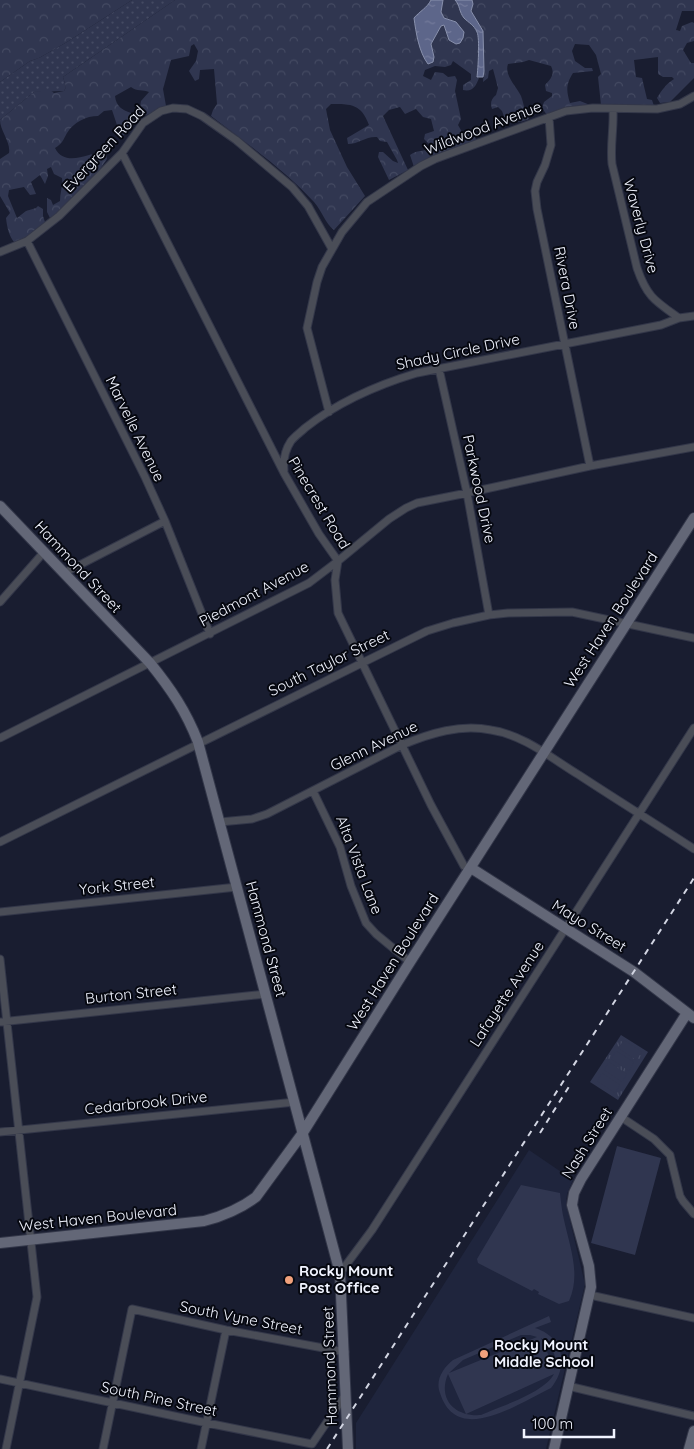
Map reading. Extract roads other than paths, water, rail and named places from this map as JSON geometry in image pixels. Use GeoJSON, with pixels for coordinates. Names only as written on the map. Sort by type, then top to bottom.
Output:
{"type":"FeatureCollection","features":[{"type":"Feature","properties":{"kind":"street","name":"Wildwood Avenue"},"geometry":{"type":"LineString","coordinates":[[329,412],[307,328],[322,267],[342,232],[368,202],[421,166],[460,149],[566,111],[578,109],[657,109],[680,104],[694,96]]}},
{"type":"Feature","properties":{"kind":"street","name":"Evergreen Road"},"geometry":{"type":"LineString","coordinates":[[0,252],[27,240],[59,216],[122,153],[143,123],[161,110],[173,108],[187,110],[202,116],[236,140],[292,187],[308,206],[332,249]]}},
{"type":"Feature","properties":{"kind":"street","name":"Waverly Drive"},"geometry":{"type":"LineString","coordinates":[[612,110],[613,122],[610,151],[612,164],[637,268],[649,294],[679,318]]}},
{"type":"Feature","properties":{"kind":"street","name":"Rivera Drive"},"geometry":{"type":"LineString","coordinates":[[550,117],[551,146],[537,182],[537,209],[590,466]]}},
{"type":"Feature","properties":{"kind":"street","name":"Pinecrest Road"},"geometry":{"type":"LineString","coordinates":[[122,153],[284,473],[319,534],[338,561],[334,586],[338,613],[431,805],[464,866],[471,868]]}},
{"type":"Feature","properties":{"kind":"street","name":"Marvelle Avenue"},"geometry":{"type":"LineString","coordinates":[[27,240],[165,521],[210,634]]}},
{"type":"Feature","properties":{"kind":"street"},"geometry":{"type":"LineString","coordinates":[[679,318],[694,316]]}},
{"type":"Feature","properties":{"kind":"street","name":"Shady Circle Drive"},"geometry":{"type":"LineString","coordinates":[[284,473],[286,450],[292,439],[320,416],[381,385],[439,368],[662,325],[679,318]]}},
{"type":"Feature","properties":{"kind":"street","name":"Parkwood Drive"},"geometry":{"type":"LineString","coordinates":[[439,368],[467,493],[489,615]]}},
{"type":"Feature","properties":{"kind":"street","name":"Piedmont Avenue"},"geometry":{"type":"LineString","coordinates":[[0,738],[309,583],[389,519],[417,502],[590,466],[694,447]]}},
{"type":"Feature","properties":{"kind":"street","name":"Hammond Street"},"geometry":{"type":"LineString","coordinates":[[0,506],[150,663],[180,703],[189,718],[198,742],[340,1273],[348,1449]]}},
{"type":"Feature","properties":{"kind":"street","name":"West Haven Boulevard"},"geometry":{"type":"LineString","coordinates":[[0,1244],[195,1222],[226,1214],[256,1197],[302,1134],[694,518]]}},
{"type":"Feature","properties":{"kind":"street"},"geometry":{"type":"LineString","coordinates":[[64,573],[165,521]]}},
{"type":"Feature","properties":{"kind":"street"},"geometry":{"type":"LineString","coordinates":[[0,602],[44,552]]}},
{"type":"Feature","properties":{"kind":"street","name":"South Taylor Street"},"geometry":{"type":"LineString","coordinates":[[0,842],[198,742],[427,631],[453,623],[489,615],[528,612],[572,612],[694,638]]}},
{"type":"Feature","properties":{"kind":"street","name":"Glenn Avenue"},"geometry":{"type":"LineString","coordinates":[[220,822],[252,819],[267,814],[402,745],[433,734],[462,728],[477,728],[500,732],[530,744],[694,849]]}},
{"type":"Feature","properties":{"kind":"street","name":"Lafayette Avenue"},"geometry":{"type":"LineString","coordinates":[[340,1273],[372,1230],[694,728]]}},
{"type":"Feature","properties":{"kind":"street","name":"Alta Vista Lane"},"geometry":{"type":"LineString","coordinates":[[313,791],[340,847],[357,904],[366,923],[376,934],[410,962]]}},
{"type":"Feature","properties":{"kind":"street","name":"Mayo Street"},"geometry":{"type":"LineString","coordinates":[[471,868],[634,972],[691,1016]]}},
{"type":"Feature","properties":{"kind":"street","name":"York Street"},"geometry":{"type":"LineString","coordinates":[[0,912],[236,887]]}},
{"type":"Feature","properties":{"kind":"street"},"geometry":{"type":"LineString","coordinates":[[0,959],[4,1022],[20,1130],[37,1297],[6,1449]]}},
{"type":"Feature","properties":{"kind":"street","name":"Burton Street"},"geometry":{"type":"LineString","coordinates":[[4,1022],[266,994]]}},
{"type":"Feature","properties":{"kind":"street","name":"Nash Street"},"geometry":{"type":"LineString","coordinates":[[554,1449],[590,1295],[591,1277],[589,1266],[575,1219],[573,1199],[577,1185],[621,1117],[691,1016]]}},
{"type":"Feature","properties":{"kind":"street","name":"Cedarbrook Drive"},"geometry":{"type":"LineString","coordinates":[[0,1132],[295,1102]]}},
{"type":"Feature","properties":{"kind":"street"},"geometry":{"type":"LineString","coordinates":[[621,1117],[654,1139],[670,1155],[680,1196],[694,1214]]}},
{"type":"Feature","properties":{"kind":"street"},"geometry":{"type":"LineString","coordinates":[[590,1295],[694,1318]]}},
{"type":"Feature","properties":{"kind":"street","name":"South Vyne Street"},"geometry":{"type":"LineString","coordinates":[[113,1403],[132,1309],[226,1330],[345,1352]]}},
{"type":"Feature","properties":{"kind":"street"},"geometry":{"type":"LineString","coordinates":[[201,1449],[226,1330]]}},
{"type":"Feature","properties":{"kind":"street","name":"South Pine Street"},"geometry":{"type":"LineString","coordinates":[[0,1379],[312,1444],[346,1394]]}},
{"type":"Feature","properties":{"kind":"street"},"geometry":{"type":"LineString","coordinates":[[568,1386],[694,1416]]}},
{"type":"Feature","properties":{"kind":"street"},"geometry":{"type":"LineString","coordinates":[[103,1449],[113,1403]]}},
{"type":"Feature","properties":{"kind":"street"},"geometry":{"type":"LineString","coordinates":[[689,1449],[694,1431]]}},
{"type":"Feature","properties":{"kind":"water"},"geometry":{"type":"Polygon","coordinates":[[[431,0],[443,0],[441,12],[444,18],[456,22],[464,32],[460,43],[456,44],[449,40],[444,25],[441,26],[431,44],[434,57],[433,62],[428,64],[420,48],[414,18],[431,0]]]}},
{"type":"Feature","properties":{"kind":"water"},"geometry":{"type":"Polygon","coordinates":[[[455,0],[472,0],[471,11],[483,31],[483,77],[477,77],[479,47],[477,32],[462,16],[455,0]]]}},
{"type":"Feature","properties":{"kind":"railway"},"geometry":{"type":"LineString","coordinates":[[327,1449],[694,878]]}},
{"type":"Feature","properties":{"kind":"railway"},"geometry":{"type":"LineString","coordinates":[[540,1133],[570,1085]]}},
{"type":"Feature","properties":{"kind":"place","name":"Rocky Mount Post Office"},"geometry":{"type":"Point","coordinates":[289,1280]}},
{"type":"Feature","properties":{"kind":"place","name":"Rocky Mount Middle School"},"geometry":{"type":"Point","coordinates":[484,1354]}}]}
